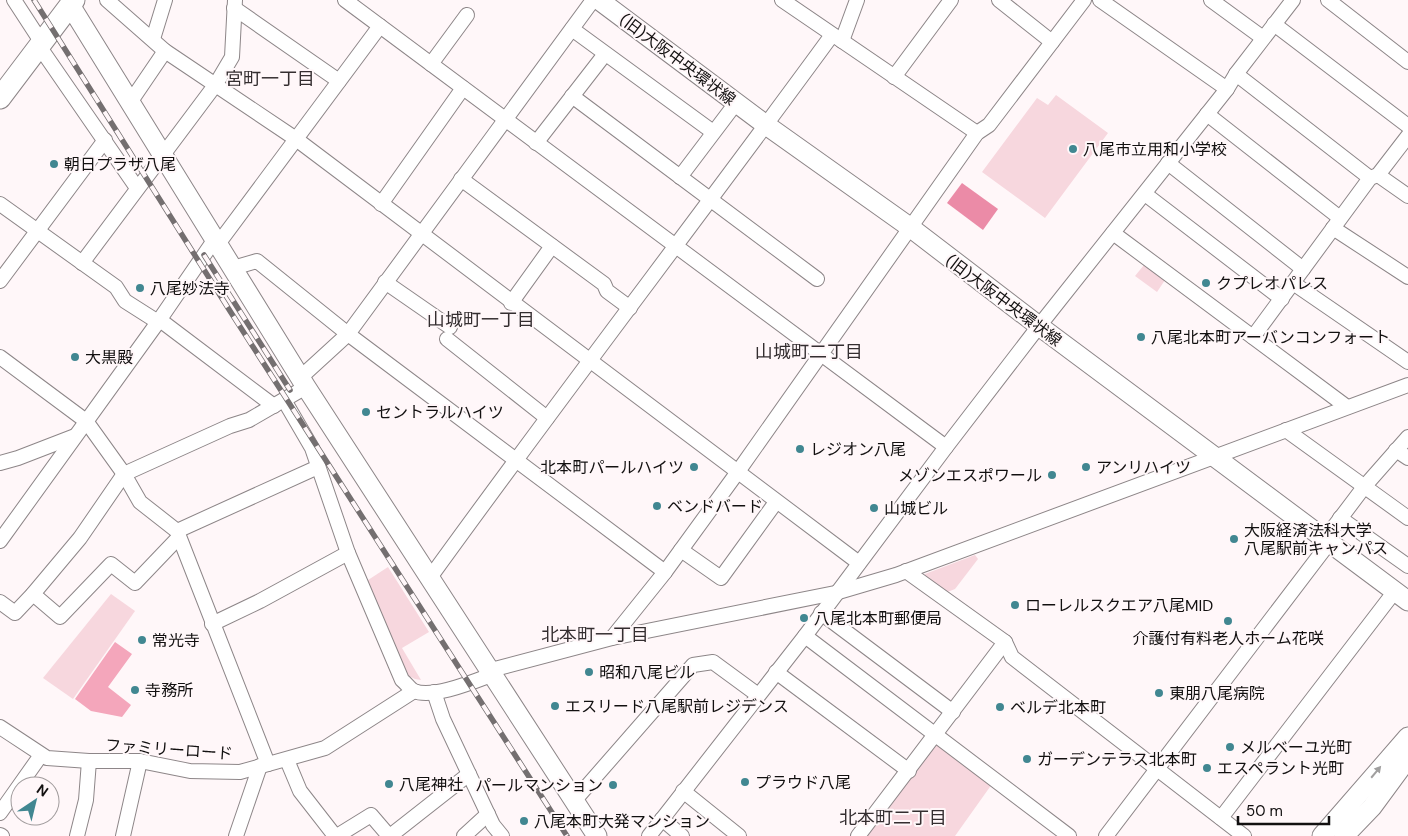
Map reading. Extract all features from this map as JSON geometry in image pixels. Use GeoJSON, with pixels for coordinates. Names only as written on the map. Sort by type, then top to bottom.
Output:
{"type":"FeatureCollection","features":[{"type":"Feature","properties":{"kind":"main road"},"geometry":{"type":"LineString","coordinates":[[0,98],[71,2]]}},
{"type":"Feature","properties":{"kind":"street"},"geometry":{"type":"LineString","coordinates":[[14,0],[41,44],[138,188]]}},
{"type":"Feature","properties":{"kind":"street"},"geometry":{"type":"LineString","coordinates":[[107,0],[165,51],[296,139],[858,564]]}},
{"type":"Feature","properties":{"kind":"street"},"geometry":{"type":"LineString","coordinates":[[153,40],[165,0]]}},
{"type":"Feature","properties":{"kind":"street"},"geometry":{"type":"LineString","coordinates":[[345,0],[946,447]]}},
{"type":"Feature","properties":{"kind":"street"},"geometry":{"type":"LineString","coordinates":[[0,602],[14,613],[33,594],[80,538],[124,474],[230,426],[249,420],[279,403],[304,382],[348,334],[593,0]]}},
{"type":"Feature","properties":{"kind":"street","name":"(旧)大阪中央環状線"},"geometry":{"type":"LineString","coordinates":[[600,0],[766,126],[911,228],[1401,596]]}},
{"type":"Feature","properties":{"kind":"street"},"geometry":{"type":"LineString","coordinates":[[782,0],[977,133]]}},
{"type":"Feature","properties":{"kind":"street"},"geometry":{"type":"LineString","coordinates":[[429,579],[515,459],[590,362],[766,126],[837,38],[857,0]]}},
{"type":"Feature","properties":{"kind":"street"},"geometry":{"type":"LineString","coordinates":[[894,77],[951,0]]}},
{"type":"Feature","properties":{"kind":"street"},"geometry":{"type":"LineString","coordinates":[[999,0],[1052,42]]}},
{"type":"Feature","properties":{"kind":"street"},"geometry":{"type":"LineString","coordinates":[[612,638],[665,572],[737,473],[977,133],[989,125],[1084,0]]}},
{"type":"Feature","properties":{"kind":"street"},"geometry":{"type":"LineString","coordinates":[[1100,0],[1227,89]]}},
{"type":"Feature","properties":{"kind":"street"},"geometry":{"type":"LineString","coordinates":[[1211,0],[1263,38]]}},
{"type":"Feature","properties":{"kind":"street"},"geometry":{"type":"LineString","coordinates":[[649,836],[805,636],[835,593],[1039,326],[1227,89],[1236,74],[1293,0]]}},
{"type":"Feature","properties":{"kind":"street"},"geometry":{"type":"LineString","coordinates":[[1328,0],[1408,62]]}},
{"type":"Feature","properties":{"kind":"street"},"geometry":{"type":"LineString","coordinates":[[71,2],[304,382],[429,579],[493,672],[575,800],[595,835]]}},
{"type":"Feature","properties":{"kind":"street"},"geometry":{"type":"LineString","coordinates":[[234,4],[339,81]]}},
{"type":"Feature","properties":{"kind":"street"},"geometry":{"type":"LineString","coordinates":[[82,263],[216,84],[232,57],[234,4]]}},
{"type":"Feature","properties":{"kind":"street"},"geometry":{"type":"LineString","coordinates":[[431,64],[467,15]]}},
{"type":"Feature","properties":{"kind":"street"},"geometry":{"type":"LineString","coordinates":[[1274,24],[1408,126]]}},
{"type":"Feature","properties":{"kind":"street"},"geometry":{"type":"LineString","coordinates":[[0,541],[217,242],[380,26]]}},
{"type":"Feature","properties":{"kind":"street"},"geometry":{"type":"LineString","coordinates":[[572,29],[713,132]]}},
{"type":"Feature","properties":{"kind":"street"},"geometry":{"type":"LineString","coordinates":[[131,101],[165,51]]}},
{"type":"Feature","properties":{"kind":"street"},"geometry":{"type":"LineString","coordinates":[[536,143],[605,54]]}},
{"type":"Feature","properties":{"kind":"street"},"geometry":{"type":"LineString","coordinates":[[1236,74],[1374,177],[1408,196]]}},
{"type":"Feature","properties":{"kind":"street"},"geometry":{"type":"LineString","coordinates":[[381,204],[463,88]]}},
{"type":"Feature","properties":{"kind":"street"},"geometry":{"type":"LineString","coordinates":[[572,96],[710,201],[817,279]]}},
{"type":"Feature","properties":{"kind":"street"},"geometry":{"type":"LineString","coordinates":[[680,177],[736,103]]}},
{"type":"Feature","properties":{"kind":"street"},"geometry":{"type":"LineString","coordinates":[[1207,114],[1336,223],[1408,277]]}},
{"type":"Feature","properties":{"kind":"street"},"geometry":{"type":"LineString","coordinates":[[1253,337],[1336,223],[1408,136]]}},
{"type":"Feature","properties":{"kind":"street"},"geometry":{"type":"LineString","coordinates":[[0,281],[105,140]]}},
{"type":"Feature","properties":{"kind":"street"},"geometry":{"type":"LineString","coordinates":[[1168,163],[1303,269]]}},
{"type":"Feature","properties":{"kind":"street"},"geometry":{"type":"LineString","coordinates":[[461,179],[604,284],[607,291],[630,308]]}},
{"type":"Feature","properties":{"kind":"street"},"geometry":{"type":"LineString","coordinates":[[1145,194],[1282,299]]}},
{"type":"Feature","properties":{"kind":"street"},"geometry":{"type":"LineString","coordinates":[[0,204],[116,286],[125,301],[159,321],[279,403],[312,448],[348,553],[402,680],[414,690],[428,693],[453,689],[493,672],[612,638],[835,593],[906,571],[1347,406],[1408,385]]}},
{"type":"Feature","properties":{"kind":"street"},"geometry":{"type":"LineString","coordinates":[[1113,233],[1347,406]]}},
{"type":"Feature","properties":{"kind":"street"},"geometry":{"type":"LineString","coordinates":[[511,303],[552,246]]}},
{"type":"Feature","properties":{"kind":"street"},"geometry":{"type":"LineString","coordinates":[[233,268],[257,261],[348,334],[665,572]]}},
{"type":"Feature","properties":{"kind":"street"},"geometry":{"type":"LineString","coordinates":[[385,282],[547,418]]}},
{"type":"Feature","properties":{"kind":"street"},"geometry":{"type":"LineString","coordinates":[[1293,283],[1408,362]]}},
{"type":"Feature","properties":{"kind":"street"},"geometry":{"type":"LineString","coordinates":[[0,357],[86,421],[124,474],[140,502],[178,534],[264,765],[238,831],[251,836]]}},
{"type":"Feature","properties":{"kind":"street"},"geometry":{"type":"LineString","coordinates":[[1286,430],[1408,518]]}},
{"type":"Feature","properties":{"kind":"street"},"geometry":{"type":"LineString","coordinates":[[1,461],[75,436]]}},
{"type":"Feature","properties":{"kind":"street"},"geometry":{"type":"LineString","coordinates":[[1106,836],[1327,541],[1340,518],[1364,487],[1408,437]]}},
{"type":"Feature","properties":{"kind":"street"},"geometry":{"type":"LineString","coordinates":[[1396,450],[1408,458]]}},
{"type":"Feature","properties":{"kind":"street"},"geometry":{"type":"LineString","coordinates":[[33,594],[60,617],[111,564],[135,583],[178,534],[318,467]]}},
{"type":"Feature","properties":{"kind":"street"},"geometry":{"type":"LineString","coordinates":[[681,550],[721,578],[776,502]]}},
{"type":"Feature","properties":{"kind":"street"},"geometry":{"type":"LineString","coordinates":[[1340,518],[1408,566]]}},
{"type":"Feature","properties":{"kind":"street"},"geometry":{"type":"LineString","coordinates":[[212,624],[260,601],[348,553]]}},
{"type":"Feature","properties":{"kind":"street"},"geometry":{"type":"LineString","coordinates":[[906,571],[1004,642],[1012,657],[1244,836]]}},
{"type":"Feature","properties":{"kind":"street"},"geometry":{"type":"LineString","coordinates":[[1222,818],[1401,596]]}},
{"type":"Feature","properties":{"kind":"street"},"geometry":{"type":"LineString","coordinates":[[822,613],[952,712]]}},
{"type":"Feature","properties":{"kind":"street"},"geometry":{"type":"LineString","coordinates":[[805,636],[1070,836]]}},
{"type":"Feature","properties":{"kind":"street"},"geometry":{"type":"LineString","coordinates":[[858,836],[909,771],[1004,642]]}},
{"type":"Feature","properties":{"kind":"street"},"geometry":{"type":"LineString","coordinates":[[575,800],[693,664],[713,662],[758,695]]}},
{"type":"Feature","properties":{"kind":"street"},"geometry":{"type":"LineString","coordinates":[[776,672],[909,771]]}},
{"type":"Feature","properties":{"kind":"street","name":"ファミリーロード"},"geometry":{"type":"LineString","coordinates":[[0,727],[47,758],[89,761],[140,761],[190,771],[240,772],[325,748],[414,690]]}},
{"type":"Feature","properties":{"kind":"street"},"geometry":{"type":"LineString","coordinates":[[434,692],[443,719],[493,825],[502,836]]}},
{"type":"Feature","properties":{"kind":"street"},"geometry":{"type":"LineString","coordinates":[[1322,836],[1408,737]]}},
{"type":"Feature","properties":{"kind":"street"},"geometry":{"type":"LineString","coordinates":[[0,813],[41,754]]}},
{"type":"Feature","properties":{"kind":"street"},"geometry":{"type":"LineString","coordinates":[[1344,836],[1372,806],[1408,758]]}},
{"type":"Feature","properties":{"kind":"street"},"geometry":{"type":"LineString","coordinates":[[287,760],[300,791],[336,836],[371,814],[390,836],[469,774]]}},
{"type":"Feature","properties":{"kind":"street"},"geometry":{"type":"LineString","coordinates":[[77,836],[86,800],[89,761]]}},
{"type":"Feature","properties":{"kind":"street"},"geometry":{"type":"LineString","coordinates":[[123,836],[140,761]]}},
{"type":"Feature","properties":{"kind":"street"},"geometry":{"type":"LineString","coordinates":[[684,791],[739,836]]}},
{"type":"Feature","properties":{"kind":"street"},"geometry":{"type":"LineString","coordinates":[[464,836],[488,814]]}},
{"type":"Feature","properties":{"kind":"street"},"geometry":{"type":"LineString","coordinates":[[662,819],[682,836]]}},
{"type":"Feature","properties":{"kind":"shaded area"},"geometry":{"type":"Polygon","coordinates":[[[1056,95],[1108,133],[1045,218],[982,172],[1037,98],[1048,105],[1056,95]]]}},
{"type":"Feature","properties":{"kind":"shaded area"},"geometry":{"type":"Polygon","coordinates":[[[962,183],[998,209],[983,230],[947,203],[962,183]]]}},
{"type":"Feature","properties":{"kind":"shaded area"},"geometry":{"type":"Polygon","coordinates":[[[1144,265],[1165,280],[1157,292],[1135,276],[1144,265]]]}},
{"type":"Feature","properties":{"kind":"shaded area"},"geometry":{"type":"Polygon","coordinates":[[[975,555],[978,559],[955,589],[945,593],[924,580],[925,574],[975,555]]]}},
{"type":"Feature","properties":{"kind":"shaded area"},"geometry":{"type":"Polygon","coordinates":[[[388,567],[429,632],[402,648],[421,680],[408,678],[365,582],[388,567]]]}},
{"type":"Feature","properties":{"kind":"shaded area"},"geometry":{"type":"Polygon","coordinates":[[[111,594],[135,611],[73,699],[43,678],[111,594]]]}},
{"type":"Feature","properties":{"kind":"shaded area"},"geometry":{"type":"Polygon","coordinates":[[[115,642],[132,654],[108,687],[131,705],[122,717],[91,711],[75,699],[115,642]]]}},
{"type":"Feature","properties":{"kind":"shaded area"},"geometry":{"type":"Polygon","coordinates":[[[933,745],[937,745],[992,784],[955,836],[867,836],[887,811],[933,745]]]}},
{"type":"Feature","properties":{"kind":"railway"},"geometry":{"type":"LineString","coordinates":[[34,0],[230,311],[567,836]]}},
{"type":"Feature","properties":{"kind":"railway"},"geometry":{"type":"LineString","coordinates":[[204,255],[290,390]]}},
{"type":"Feature","properties":{"kind":"place","name":"八尾市立用和小学校"},"geometry":{"type":"Point","coordinates":[1073,149]}},
{"type":"Feature","properties":{"kind":"place","name":"朝日プラザ八尾"},"geometry":{"type":"Point","coordinates":[54,164]}},
{"type":"Feature","properties":{"kind":"place","name":"クプレオパレス"},"geometry":{"type":"Point","coordinates":[1206,283]}},
{"type":"Feature","properties":{"kind":"place","name":"八尾妙法寺"},"geometry":{"type":"Point","coordinates":[140,288]}},
{"type":"Feature","properties":{"kind":"place","name":"八尾北本町アーバンコンフォート"},"geometry":{"type":"Point","coordinates":[1141,337]}},
{"type":"Feature","properties":{"kind":"place","name":"大黒殿"},"geometry":{"type":"Point","coordinates":[75,357]}},
{"type":"Feature","properties":{"kind":"place","name":"セントラルハイツ"},"geometry":{"type":"Point","coordinates":[366,412]}},
{"type":"Feature","properties":{"kind":"place","name":"レジオン八尾"},"geometry":{"type":"Point","coordinates":[800,449]}},
{"type":"Feature","properties":{"kind":"place","name":"北本町パールハイツ"},"geometry":{"type":"Point","coordinates":[694,467]}},
{"type":"Feature","properties":{"kind":"place","name":"アンリハイツ"},"geometry":{"type":"Point","coordinates":[1086,467]}},
{"type":"Feature","properties":{"kind":"place","name":"メゾンエスポワール"},"geometry":{"type":"Point","coordinates":[1052,475]}},
{"type":"Feature","properties":{"kind":"place","name":"ベンドバード"},"geometry":{"type":"Point","coordinates":[657,506]}},
{"type":"Feature","properties":{"kind":"place","name":"山城ビル"},"geometry":{"type":"Point","coordinates":[874,508]}},
{"type":"Feature","properties":{"kind":"place","name":"大阪経済法科大学 八尾駅前キャンパス"},"geometry":{"type":"Point","coordinates":[1234,539]}},
{"type":"Feature","properties":{"kind":"place","name":"ローレルスクエア八尾MID"},"geometry":{"type":"Point","coordinates":[1015,605]}},
{"type":"Feature","properties":{"kind":"place","name":"八尾北本町郵便局"},"geometry":{"type":"Point","coordinates":[804,618]}},
{"type":"Feature","properties":{"kind":"place","name":"介護付有料老人ホーム花咲"},"geometry":{"type":"Point","coordinates":[1228,621]}},
{"type":"Feature","properties":{"kind":"place","name":"常光寺"},"geometry":{"type":"Point","coordinates":[142,640]}},
{"type":"Feature","properties":{"kind":"place","name":"昭和八尾ビル"},"geometry":{"type":"Point","coordinates":[589,672]}},
{"type":"Feature","properties":{"kind":"place","name":"寺務所"},"geometry":{"type":"Point","coordinates":[135,690]}},
{"type":"Feature","properties":{"kind":"place","name":"東朋八尾病院"},"geometry":{"type":"Point","coordinates":[1159,693]}},
{"type":"Feature","properties":{"kind":"place","name":"エスリード八尾駅前レジデンス"},"geometry":{"type":"Point","coordinates":[555,706]}},
{"type":"Feature","properties":{"kind":"place","name":"ベルデ北本町"},"geometry":{"type":"Point","coordinates":[1000,707]}},
{"type":"Feature","properties":{"kind":"place","name":"メルベーユ光町"},"geometry":{"type":"Point","coordinates":[1230,747]}},
{"type":"Feature","properties":{"kind":"place","name":"ガーデンテラス北本町"},"geometry":{"type":"Point","coordinates":[1027,759]}},
{"type":"Feature","properties":{"kind":"place","name":"エスペラント光町"},"geometry":{"type":"Point","coordinates":[1207,768]}},
{"type":"Feature","properties":{"kind":"place","name":"プラウド八尾"},"geometry":{"type":"Point","coordinates":[745,782]}},
{"type":"Feature","properties":{"kind":"place","name":"八尾神社"},"geometry":{"type":"Point","coordinates":[389,784]}},
{"type":"Feature","properties":{"kind":"place","name":"パールマンション"},"geometry":{"type":"Point","coordinates":[613,785]}},
{"type":"Feature","properties":{"kind":"place","name":"八尾本町大発マンション"},"geometry":{"type":"Point","coordinates":[524,821]}},
{"type":"Feature","properties":{"kind":"district","name":"宮町一丁目"},"geometry":{"type":"Point","coordinates":[270,79]}},
{"type":"Feature","properties":{"kind":"district","name":"山城町一丁目"},"geometry":{"type":"Point","coordinates":[481,320]}},
{"type":"Feature","properties":{"kind":"district","name":"山城町二丁目"},"geometry":{"type":"Point","coordinates":[809,352]}},
{"type":"Feature","properties":{"kind":"district","name":"北本町一丁目"},"geometry":{"type":"Point","coordinates":[595,635]}},
{"type":"Feature","properties":{"kind":"district","name":"北本町二丁目"},"geometry":{"type":"Point","coordinates":[893,818]}}]}
